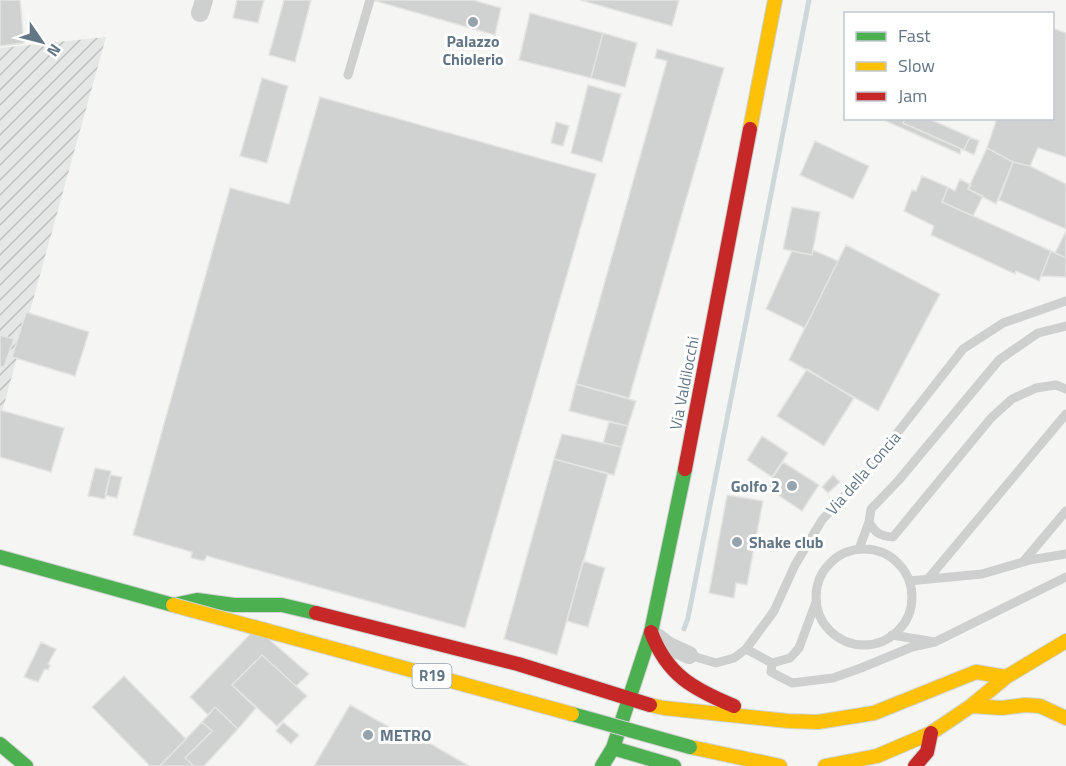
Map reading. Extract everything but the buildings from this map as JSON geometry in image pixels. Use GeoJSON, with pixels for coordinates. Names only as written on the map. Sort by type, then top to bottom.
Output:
{"type":"FeatureCollection","features":[{"type":"Feature","properties":{"kind":"main road","name":"Via Valdilocchi"},"geometry":{"type":"LineString","coordinates":[[602,766],[612,748],[630,700],[651,632],[775,0]]}},
{"type":"Feature","properties":{"kind":"main road","name":"R19"},"geometry":{"type":"LineString","coordinates":[[0,558],[690,747],[780,766]]}},
{"type":"Feature","properties":{"kind":"main road"},"geometry":{"type":"LineString","coordinates":[[173,605],[197,600],[234,605],[282,605],[518,664],[630,700],[664,708],[766,718],[818,722],[855,717],[895,706],[976,672],[1006,677]]}},
{"type":"Feature","properties":{"kind":"main road"},"geometry":{"type":"LineString","coordinates":[[651,632],[663,662],[689,684],[714,698],[766,718]]}},
{"type":"Feature","properties":{"kind":"main road"},"geometry":{"type":"LineString","coordinates":[[1031,661],[1048,638]]}},
{"type":"Feature","properties":{"kind":"main road"},"geometry":{"type":"LineString","coordinates":[[825,766],[877,756],[931,733],[971,706],[1006,677],[1066,641]]}},
{"type":"Feature","properties":{"kind":"main road"},"geometry":{"type":"LineString","coordinates":[[971,706],[1002,708],[1024,705],[1040,706],[1066,718]]}},
{"type":"Feature","properties":{"kind":"main road"},"geometry":{"type":"LineString","coordinates":[[915,766],[922,761],[930,747],[931,733]]}},
{"type":"Feature","properties":{"kind":"main road"},"geometry":{"type":"LineString","coordinates":[[0,744],[26,766]]}},
{"type":"Feature","properties":{"kind":"main road"},"geometry":{"type":"LineString","coordinates":[[612,748],[674,766]]}},
{"type":"Feature","properties":{"kind":"street"},"geometry":{"type":"LineString","coordinates":[[651,632],[669,646],[689,655]]}},
{"type":"Feature","properties":{"kind":"lane"},"geometry":{"type":"LineString","coordinates":[[348,75],[370,0]]}},
{"type":"Feature","properties":{"kind":"lane","name":"Via della Concia"},"geometry":{"type":"LineString","coordinates":[[689,655],[716,663],[734,658],[746,649],[774,611],[795,566],[822,520],[869,469],[963,349],[1003,323],[1066,301]]}},
{"type":"Feature","properties":{"kind":"lane"},"geometry":{"type":"LineString","coordinates":[[859,549],[869,522],[871,509],[898,481],[999,360],[1038,333],[1066,326]]}},
{"type":"Feature","properties":{"kind":"lane"},"geometry":{"type":"LineString","coordinates":[[885,554],[893,537],[991,418],[1012,399],[1036,388],[1056,385],[1066,389]]}},
{"type":"Feature","properties":{"kind":"lane"},"geometry":{"type":"LineString","coordinates":[[928,579],[1066,414]]}},
{"type":"Feature","properties":{"kind":"lane"},"geometry":{"type":"LineString","coordinates":[[1022,562],[1066,511]]}},
{"type":"Feature","properties":{"kind":"lane"},"geometry":{"type":"LineString","coordinates":[[869,522],[874,531],[883,536],[893,537]]}},
{"type":"Feature","properties":{"kind":"lane"},"geometry":{"type":"LineString","coordinates":[[746,649],[772,663],[790,658],[799,648],[816,601],[817,585],[823,571],[833,560],[846,552],[859,549],[877,550],[891,557],[902,567],[909,581],[912,597],[909,613],[901,627],[892,635],[873,644],[856,644],[841,639],[828,629],[820,616],[816,601]]}},
{"type":"Feature","properties":{"kind":"lane"},"geometry":{"type":"LineString","coordinates":[[909,581],[982,574],[1022,562],[1066,554]]}},
{"type":"Feature","properties":{"kind":"lane"},"geometry":{"type":"LineString","coordinates":[[772,663],[771,672],[792,683],[833,678],[912,647],[935,642],[1066,578]]}},
{"type":"Feature","properties":{"kind":"lane"},"geometry":{"type":"LineString","coordinates":[[892,635],[935,642]]}},
{"type":"Feature","properties":{"kind":"shaded area"},"geometry":{"type":"Polygon","coordinates":[[[106,37],[0,419],[0,48],[106,37]]]}},
{"type":"Feature","properties":{"kind":"waterway"},"geometry":{"type":"LineString","coordinates":[[684,629],[809,0]]}},
{"type":"Feature","properties":{"kind":"traffic: fast"},"geometry":{"type":"LineString","coordinates":[[602,766],[613,748],[651,632],[685,469]]}},
{"type":"Feature","properties":{"kind":"traffic: fast"},"geometry":{"type":"LineString","coordinates":[[0,557],[173,605],[197,600],[234,605],[282,605],[316,613]]}},
{"type":"Feature","properties":{"kind":"traffic: fast"},"geometry":{"type":"LineString","coordinates":[[572,714],[690,747]]}},
{"type":"Feature","properties":{"kind":"traffic: fast"},"geometry":{"type":"LineString","coordinates":[[0,744],[26,766]]}},
{"type":"Feature","properties":{"kind":"traffic: fast"},"geometry":{"type":"LineString","coordinates":[[613,748],[674,766]]}},
{"type":"Feature","properties":{"kind":"traffic: slow"},"geometry":{"type":"LineString","coordinates":[[750,129],[775,0]]}},
{"type":"Feature","properties":{"kind":"traffic: slow"},"geometry":{"type":"LineString","coordinates":[[173,605],[572,714]]}},
{"type":"Feature","properties":{"kind":"traffic: slow"},"geometry":{"type":"LineString","coordinates":[[825,766],[877,756],[931,733],[971,706],[1006,677],[1066,641]]}},
{"type":"Feature","properties":{"kind":"traffic: slow"},"geometry":{"type":"LineString","coordinates":[[650,705],[788,721],[818,722],[874,713],[976,672],[1006,677]]}},
{"type":"Feature","properties":{"kind":"traffic: slow"},"geometry":{"type":"LineString","coordinates":[[971,706],[1002,708],[1040,706],[1066,718]]}},
{"type":"Feature","properties":{"kind":"traffic: slow"},"geometry":{"type":"LineString","coordinates":[[690,747],[780,766]]}},
{"type":"Feature","properties":{"kind":"traffic: jam"},"geometry":{"type":"LineString","coordinates":[[685,469],[750,129]]}},
{"type":"Feature","properties":{"kind":"traffic: jam"},"geometry":{"type":"LineString","coordinates":[[316,613],[518,664],[650,705]]}},
{"type":"Feature","properties":{"kind":"traffic: jam"},"geometry":{"type":"LineString","coordinates":[[651,632],[665,659],[683,679],[734,706]]}},
{"type":"Feature","properties":{"kind":"traffic: jam"},"geometry":{"type":"LineString","coordinates":[[915,766],[927,752],[931,733]]}},
{"type":"Feature","properties":{"kind":"place","name":"Palazzo Chiolerio"},"geometry":{"type":"Point","coordinates":[473,22]}},
{"type":"Feature","properties":{"kind":"place","name":"Golfo 2"},"geometry":{"type":"Point","coordinates":[792,486]}},
{"type":"Feature","properties":{"kind":"place","name":"Shake club"},"geometry":{"type":"Point","coordinates":[737,542]}},
{"type":"Feature","properties":{"kind":"place","name":"METRO"},"geometry":{"type":"Point","coordinates":[368,735]}}]}
